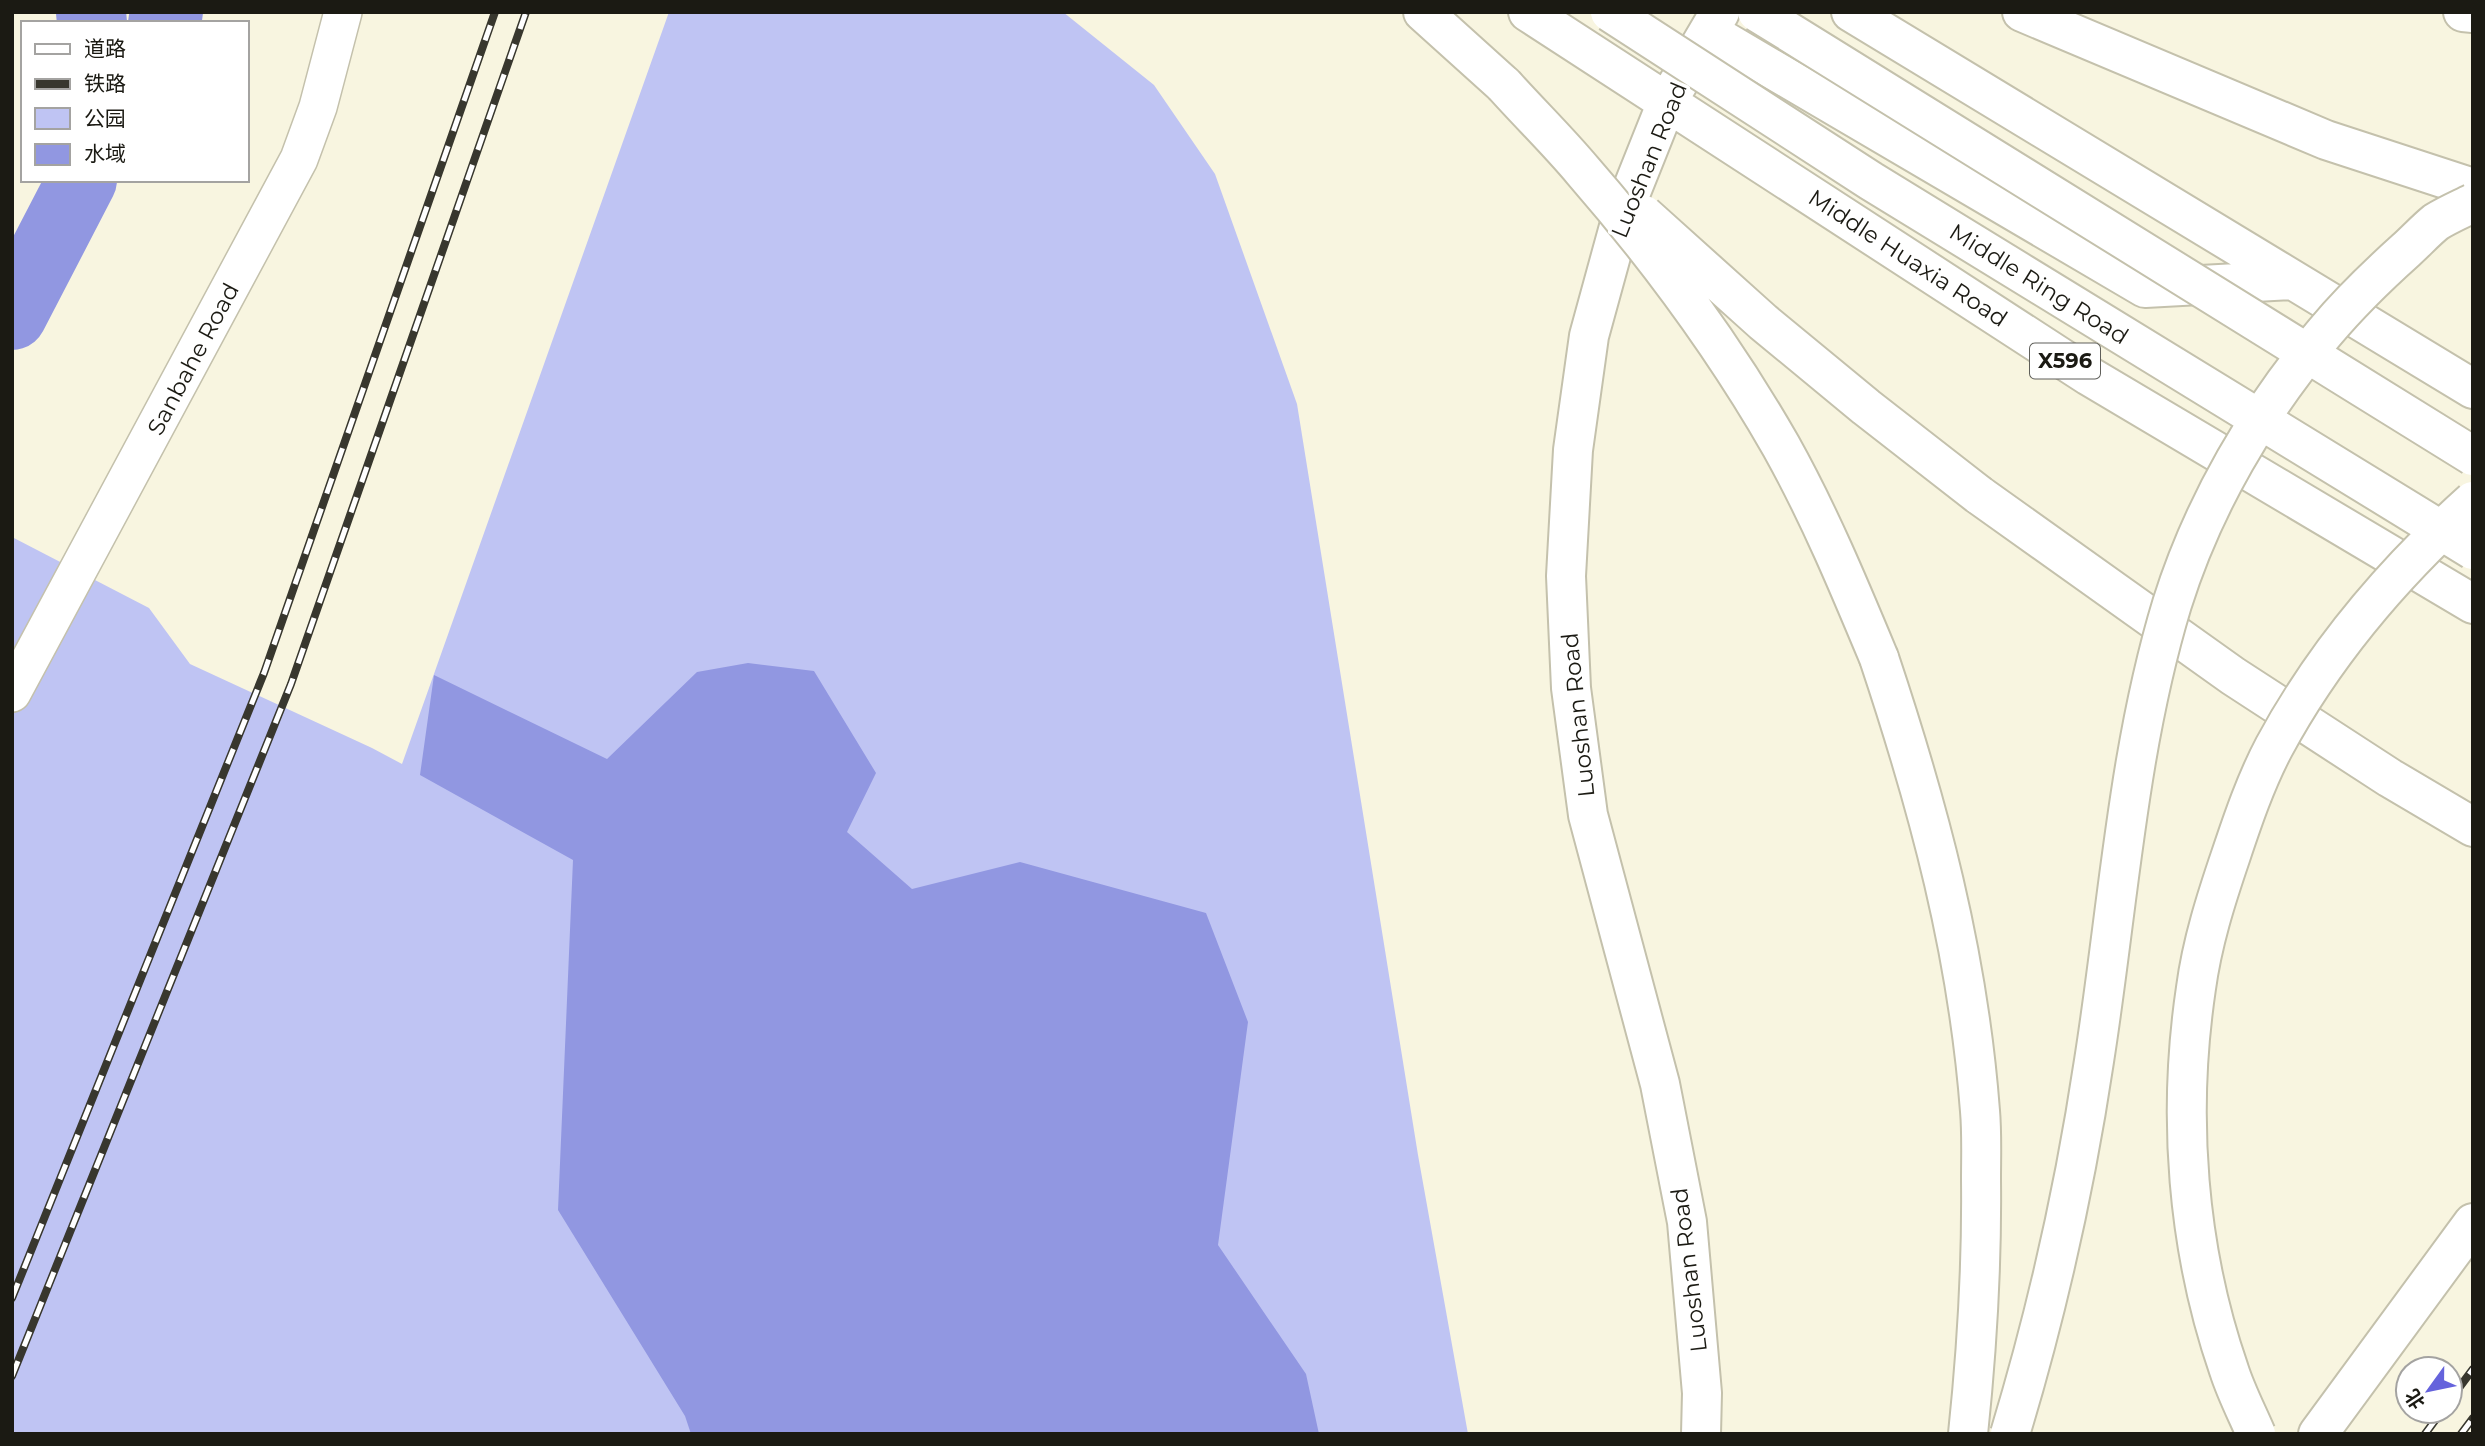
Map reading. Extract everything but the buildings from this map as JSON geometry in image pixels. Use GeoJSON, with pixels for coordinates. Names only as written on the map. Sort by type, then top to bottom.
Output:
{"type":"FeatureCollection","features":[{"type":"Feature","properties":{"kind":"main road"},"geometry":{"type":"LineString","coordinates":[[1423,12],[1633,206],[1763,321],[1866,407],[1969,487],[2233,677],[2390,778],[2473,827]]}},
{"type":"Feature","properties":{"kind":"main road","name":"Middle Huaxia Road"},"geometry":{"type":"LineString","coordinates":[[1528,12],[2089,376],[2473,604]]}},
{"type":"Feature","properties":{"kind":"main road","name":"Middle Ring Road"},"geometry":{"type":"LineString","coordinates":[[1610,12],[1871,181],[2473,550]]}},
{"type":"Feature","properties":{"kind":"main road"},"geometry":{"type":"LineString","coordinates":[[1757,12],[2473,456]]}},
{"type":"Feature","properties":{"kind":"main road"},"geometry":{"type":"LineString","coordinates":[[1851,12],[2473,389]]}},
{"type":"Feature","properties":{"kind":"main road"},"geometry":{"type":"LineString","coordinates":[[2022,12],[2326,140],[2473,188]]}},
{"type":"Feature","properties":{"kind":"main road"},"geometry":{"type":"LineString","coordinates":[[2463,12],[2473,13]]}},
{"type":"Feature","properties":{"kind":"main road"},"geometry":{"type":"LineString","coordinates":[[1714,22],[2145,288],[2293,280]]}},
{"type":"Feature","properties":{"kind":"main road","name":"Luoshan Road"},"geometry":{"type":"LineString","coordinates":[[1701,1434],[1702,1393],[1687,1223],[1660,1084],[1588,816],[1572,688],[1566,576],[1573,450],[1589,336],[1623,212],[1667,102],[1714,22]]}},
{"type":"Feature","properties":{"kind":"main road"},"geometry":{"type":"LineString","coordinates":[[1504,85],[1582,169],[1653,255],[1724,355],[1781,447],[1832,545],[1879,658],[1915,765],[1943,872],[1970,1023],[1980,1113],[1982,1234],[1976,1357],[1968,1434]]}},
{"type":"Feature","properties":{"kind":"main road"},"geometry":{"type":"LineString","coordinates":[[2010,1434],[2031,1367],[2066,1215],[2094,1062],[2133,776],[2150,686],[2173,602],[2204,522],[2241,448],[2290,373],[2357,294],[2437,222],[2473,203]]}},
{"type":"Feature","properties":{"kind":"main road"},"geometry":{"type":"LineString","coordinates":[[2256,1434],[2229,1371],[2207,1292],[2193,1215],[2187,1140],[2188,1067],[2196,987],[2213,908],[2241,827],[2273,748],[2318,675],[2372,605],[2434,536],[2473,501]]}},
{"type":"Feature","properties":{"kind":"main road"},"geometry":{"type":"LineString","coordinates":[[2318,1434],[2473,1223]]}},
{"type":"Feature","properties":{"kind":"street","name":"Sanbahe Road"},"geometry":{"type":"LineString","coordinates":[[12,693],[299,159],[318,107],[343,12]]}},
{"type":"Feature","properties":{"kind":"green space"},"geometry":{"type":"Polygon","coordinates":[[[669,12],[1063,12],[1154,85],[1215,174],[1297,404],[1418,1155],[1468,1434],[12,1434],[12,537],[149,608],[190,664],[402,764],[669,12]]]}},
{"type":"Feature","properties":{"kind":"water"},"geometry":{"type":"Polygon","coordinates":[[[748,663],[814,671],[876,773],[847,832],[912,889],[1020,862],[1206,913],[1248,1022],[1218,1245],[1306,1374],[1319,1434],[691,1434],[685,1416],[558,1210],[573,860],[420,775],[434,675],[607,759],[697,672],[748,663]]]}},
{"type":"Feature","properties":{"kind":"waterway"},"geometry":{"type":"LineString","coordinates":[[91,12],[92,21]]}},
{"type":"Feature","properties":{"kind":"waterway"},"geometry":{"type":"LineString","coordinates":[[164,21],[168,12]]}},
{"type":"Feature","properties":{"kind":"waterway"},"geometry":{"type":"LineString","coordinates":[[12,315],[81,182]]}},
{"type":"Feature","properties":{"kind":"railway"},"geometry":{"type":"LineString","coordinates":[[12,1298],[264,673],[495,12]]}},
{"type":"Feature","properties":{"kind":"railway"},"geometry":{"type":"LineString","coordinates":[[12,1376],[291,684],[526,12]]}},
{"type":"Feature","properties":{"kind":"railway"},"geometry":{"type":"LineString","coordinates":[[2464,1381],[2473,1369]]}},
{"type":"Feature","properties":{"kind":"railway"},"geometry":{"type":"LineString","coordinates":[[2461,1434],[2473,1418]]}},
{"type":"Feature","properties":{"kind":"railway"},"geometry":{"type":"LineString","coordinates":[[2425,1434],[2432,1425]]}}]}
